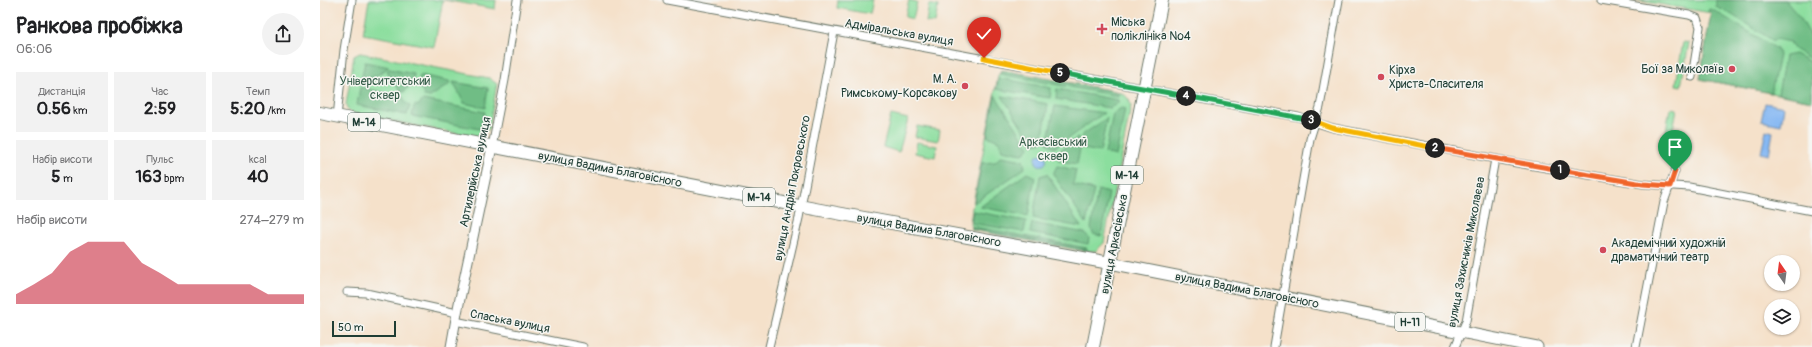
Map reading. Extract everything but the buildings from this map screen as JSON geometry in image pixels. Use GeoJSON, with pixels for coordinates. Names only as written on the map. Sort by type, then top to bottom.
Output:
{"type":"FeatureCollection","features":[{"type":"Feature","properties":{"kind":"highway","name":"вулиця Аркасівська"},"geometry":{"type":"LineString","coordinates":[[1093,347],[1162,0]]}},
{"type":"Feature","properties":{"kind":"highway","name":"вулиця Вадима Благовісного"},"geometry":{"type":"LineString","coordinates":[[320,113],[802,206],[1110,263]]}},
{"type":"Feature","properties":{"kind":"main road","name":"вулиця Вадима Благовісного"},"geometry":{"type":"LineString","coordinates":[[1110,263],[1537,347]]}},
{"type":"Feature","properties":{"kind":"street"},"geometry":{"type":"LineString","coordinates":[[337,117],[344,50],[352,0]]}},
{"type":"Feature","properties":{"kind":"street","name":"Артилерійська вулиця"},"geometry":{"type":"LineString","coordinates":[[451,347],[505,80],[517,0]]}},
{"type":"Feature","properties":{"kind":"street","name":"Адміральська вулиця"},"geometry":{"type":"LineString","coordinates":[[667,0],[1144,88],[1316,122],[1333,128],[1495,159],[1643,184],[1689,187],[1812,211]]}},
{"type":"Feature","properties":{"kind":"street"},"geometry":{"type":"LineString","coordinates":[[1274,347],[1310,139],[1316,122],[1338,0]]}},
{"type":"Feature","properties":{"kind":"street"},"geometry":{"type":"LineString","coordinates":[[1601,0],[1689,15],[1697,18],[1700,27],[1692,77]]}},
{"type":"Feature","properties":{"kind":"street","name":"вулиця Андрія Покровського"},"geometry":{"type":"LineString","coordinates":[[769,347],[802,206],[834,32]]}},
{"type":"Feature","properties":{"kind":"street","name":"вулиця Захисників Миколаєва"},"geometry":{"type":"LineString","coordinates":[[1455,347],[1466,321],[1495,159]]}},
{"type":"Feature","properties":{"kind":"street"},"geometry":{"type":"LineString","coordinates":[[1636,347],[1664,202],[1675,171]]}},
{"type":"Feature","properties":{"kind":"street","name":"Спаська вулиця"},"geometry":{"type":"LineString","coordinates":[[347,292],[366,293],[456,317],[584,347]]}},
{"type":"Feature","properties":{"kind":"green space"},"geometry":{"type":"Polygon","coordinates":[[[369,0],[443,0],[434,47],[363,34],[369,0]]]}},
{"type":"Feature","properties":{"kind":"green space"},"geometry":{"type":"Polygon","coordinates":[[[444,0],[496,0],[495,9],[444,0]]]}},
{"type":"Feature","properties":{"kind":"green space"},"geometry":{"type":"Polygon","coordinates":[[[838,0],[873,0],[870,14],[837,8],[838,0]]]}},
{"type":"Feature","properties":{"kind":"green space"},"geometry":{"type":"Polygon","coordinates":[[[909,0],[917,2],[913,19],[905,17],[909,0]]]}},
{"type":"Feature","properties":{"kind":"green space"},"geometry":{"type":"Polygon","coordinates":[[[1635,0],[1812,0],[1812,101],[1700,79],[1711,13],[1635,0]]]}},
{"type":"Feature","properties":{"kind":"green space"},"geometry":{"type":"Polygon","coordinates":[[[1716,0],[1785,0],[1801,19],[1812,38],[1812,60],[1794,49],[1791,42],[1775,39],[1774,41],[1729,13],[1716,7],[1716,0]]]}},
{"type":"Feature","properties":{"kind":"green space"},"geometry":{"type":"Polygon","coordinates":[[[929,4],[938,6],[935,23],[926,22],[929,4]]]}},
{"type":"Feature","properties":{"kind":"green space"},"geometry":{"type":"Polygon","coordinates":[[[1709,9],[1777,49],[1779,55],[1771,93],[1700,79],[1711,13],[1708,11],[1709,9]]]}},
{"type":"Feature","properties":{"kind":"green space"},"geometry":{"type":"Polygon","coordinates":[[[1683,42],[1689,43],[1681,86],[1676,85],[1683,42]]]}},
{"type":"Feature","properties":{"kind":"green space","name":"Університетський сквер"},"geometry":{"type":"Polygon","coordinates":[[[360,53],[489,78],[497,84],[489,129],[482,136],[475,137],[352,113],[347,109],[346,104],[354,56],[360,53]]]}},
{"type":"Feature","properties":{"kind":"green space"},"geometry":{"type":"Polygon","coordinates":[[[1795,54],[1812,63],[1812,101],[1778,94],[1785,56],[1795,54]]]}},
{"type":"Feature","properties":{"kind":"green space"},"geometry":{"type":"Polygon","coordinates":[[[365,62],[389,67],[376,76],[361,81],[365,62]]]}},
{"type":"Feature","properties":{"kind":"green space"},"geometry":{"type":"Polygon","coordinates":[[[389,69],[414,74],[412,86],[407,88],[404,92],[400,91],[387,71],[389,69]]]}},
{"type":"Feature","properties":{"kind":"green space","name":"Аркасівський сквер"},"geometry":{"type":"Polygon","coordinates":[[[1001,70],[1115,91],[1123,94],[1129,100],[1131,106],[1104,243],[1096,251],[1083,251],[972,230],[970,223],[972,208],[998,76],[1001,70]]]}},
{"type":"Feature","properties":{"kind":"green space"},"geometry":{"type":"Polygon","coordinates":[[[1001,70],[1118,92],[1118,96],[1000,74],[1001,70]]]}},
{"type":"Feature","properties":{"kind":"green space"},"geometry":{"type":"Polygon","coordinates":[[[420,75],[449,81],[450,84],[430,97],[424,96],[422,90],[417,87],[420,75]]]}},
{"type":"Feature","properties":{"kind":"green space"},"geometry":{"type":"Polygon","coordinates":[[[999,78],[1051,88],[1050,98],[996,89],[999,78]]]}},
{"type":"Feature","properties":{"kind":"green space"},"geometry":{"type":"Polygon","coordinates":[[[453,82],[488,88],[485,108],[464,103],[453,82]]]}},
{"type":"Feature","properties":{"kind":"green space"},"geometry":{"type":"Polygon","coordinates":[[[360,87],[403,97],[405,102],[410,106],[407,115],[357,105],[360,87]]]}},
{"type":"Feature","properties":{"kind":"green space"},"geometry":{"type":"Polygon","coordinates":[[[1057,89],[1118,100],[1118,103],[1110,108],[1056,99],[1057,89]]]}},
{"type":"Feature","properties":{"kind":"green space"},"geometry":{"type":"Polygon","coordinates":[[[995,95],[1029,147],[1023,154],[1002,150],[999,141],[987,136],[995,95]]]}},
{"type":"Feature","properties":{"kind":"green space"},"geometry":{"type":"Polygon","coordinates":[[[1002,96],[1048,104],[1042,142],[1033,144],[1002,96]]]}},
{"type":"Feature","properties":{"kind":"green space"},"geometry":{"type":"Polygon","coordinates":[[[423,100],[485,112],[481,128],[479,129],[412,116],[414,106],[419,105],[423,100]]]}},
{"type":"Feature","properties":{"kind":"green space"},"geometry":{"type":"Polygon","coordinates":[[[1055,106],[1104,113],[1054,148],[1047,143],[1055,106]]]}},
{"type":"Feature","properties":{"kind":"green space"},"geometry":{"type":"Polygon","coordinates":[[[1121,108],[1125,109],[1116,156],[1105,153],[1113,114],[1121,108]]]}},
{"type":"Feature","properties":{"kind":"green space"},"geometry":{"type":"Polygon","coordinates":[[[1670,108],[1677,109],[1669,149],[1663,149],[1670,108]]]}},
{"type":"Feature","properties":{"kind":"green space"},"geometry":{"type":"Polygon","coordinates":[[[891,115],[908,119],[899,152],[883,147],[891,115]]]}},
{"type":"Feature","properties":{"kind":"green space"},"geometry":{"type":"Polygon","coordinates":[[[1107,118],[1100,152],[1084,149],[1082,135],[1107,118]]]}},
{"type":"Feature","properties":{"kind":"green space"},"geometry":{"type":"Polygon","coordinates":[[[917,126],[940,130],[938,141],[915,137],[917,126]]]}},
{"type":"Feature","properties":{"kind":"green space"},"geometry":{"type":"Polygon","coordinates":[[[1078,137],[1080,149],[1077,164],[1059,161],[1058,152],[1078,137]]]}},
{"type":"Feature","properties":{"kind":"green space"},"geometry":{"type":"Polygon","coordinates":[[[917,142],[937,146],[935,157],[915,153],[917,142]]]}},
{"type":"Feature","properties":{"kind":"green space"},"geometry":{"type":"Polygon","coordinates":[[[1001,156],[1023,160],[1025,168],[974,203],[982,163],[995,162],[1001,156]]]}},
{"type":"Feature","properties":{"kind":"green space"},"geometry":{"type":"Polygon","coordinates":[[[1057,166],[1076,170],[1073,185],[1094,190],[1086,223],[1053,174],[1057,166]]]}},
{"type":"Feature","properties":{"kind":"green space"},"geometry":{"type":"Polygon","coordinates":[[[1027,173],[1035,177],[1028,216],[980,207],[1027,173]]]}},
{"type":"Feature","properties":{"kind":"green space"},"geometry":{"type":"Polygon","coordinates":[[[1047,174],[1081,227],[1033,218],[1040,176],[1047,174]]]}},
{"type":"Feature","properties":{"kind":"green space"},"geometry":{"type":"Polygon","coordinates":[[[1098,190],[1109,193],[1101,236],[1093,234],[1091,228],[1098,190]]]}},
{"type":"Feature","properties":{"kind":"green space"},"geometry":{"type":"Polygon","coordinates":[[[973,211],[1026,221],[1024,232],[971,223],[973,211]]]}},
{"type":"Feature","properties":{"kind":"green space"},"geometry":{"type":"Polygon","coordinates":[[[1032,223],[1085,233],[1089,238],[1088,244],[1030,233],[1032,223]]]}},
{"type":"Feature","properties":{"kind":"green space"},"geometry":{"type":"Polygon","coordinates":[[[971,226],[1087,248],[1087,250],[973,229],[971,226]]]}},
{"type":"Feature","properties":{"kind":"water"},"geometry":{"type":"Polygon","coordinates":[[[1765,103],[1784,107],[1781,125],[1761,121],[1765,103]]]}},
{"type":"Feature","properties":{"kind":"water"},"geometry":{"type":"Polygon","coordinates":[[[1766,130],[1773,132],[1769,155],[1761,153],[1766,130]]]}},
{"type":"Feature","properties":{"kind":"water"},"geometry":{"type":"Polygon","coordinates":[[[1039,155],[1043,155],[1045,156],[1045,164],[1039,165],[1036,162],[1036,158],[1039,155]]]}},
{"type":"Feature","properties":{"kind":"place","name":"Міська поліклініка №4"},"geometry":{"type":"Point","coordinates":[1102,29]}},
{"type":"Feature","properties":{"kind":"place","name":"Бої за Миколаїв"},"geometry":{"type":"Point","coordinates":[1732,69]}},
{"type":"Feature","properties":{"kind":"place","name":"Кірха Христа-Спасителя"},"geometry":{"type":"Point","coordinates":[1381,77]}},
{"type":"Feature","properties":{"kind":"place","name":"М. А. Римському-Корсакову"},"geometry":{"type":"Point","coordinates":[965,86]}},
{"type":"Feature","properties":{"kind":"place","name":"Академічний художній драматичний театр"},"geometry":{"type":"Point","coordinates":[1603,250]}},
{"type":"Feature","properties":{"kind":"route"},"geometry":{"type":"LineString","coordinates":[[984,58],[1298,117],[1333,128],[1495,159],[1643,184],[1670,186],[1675,171]]}}]}
